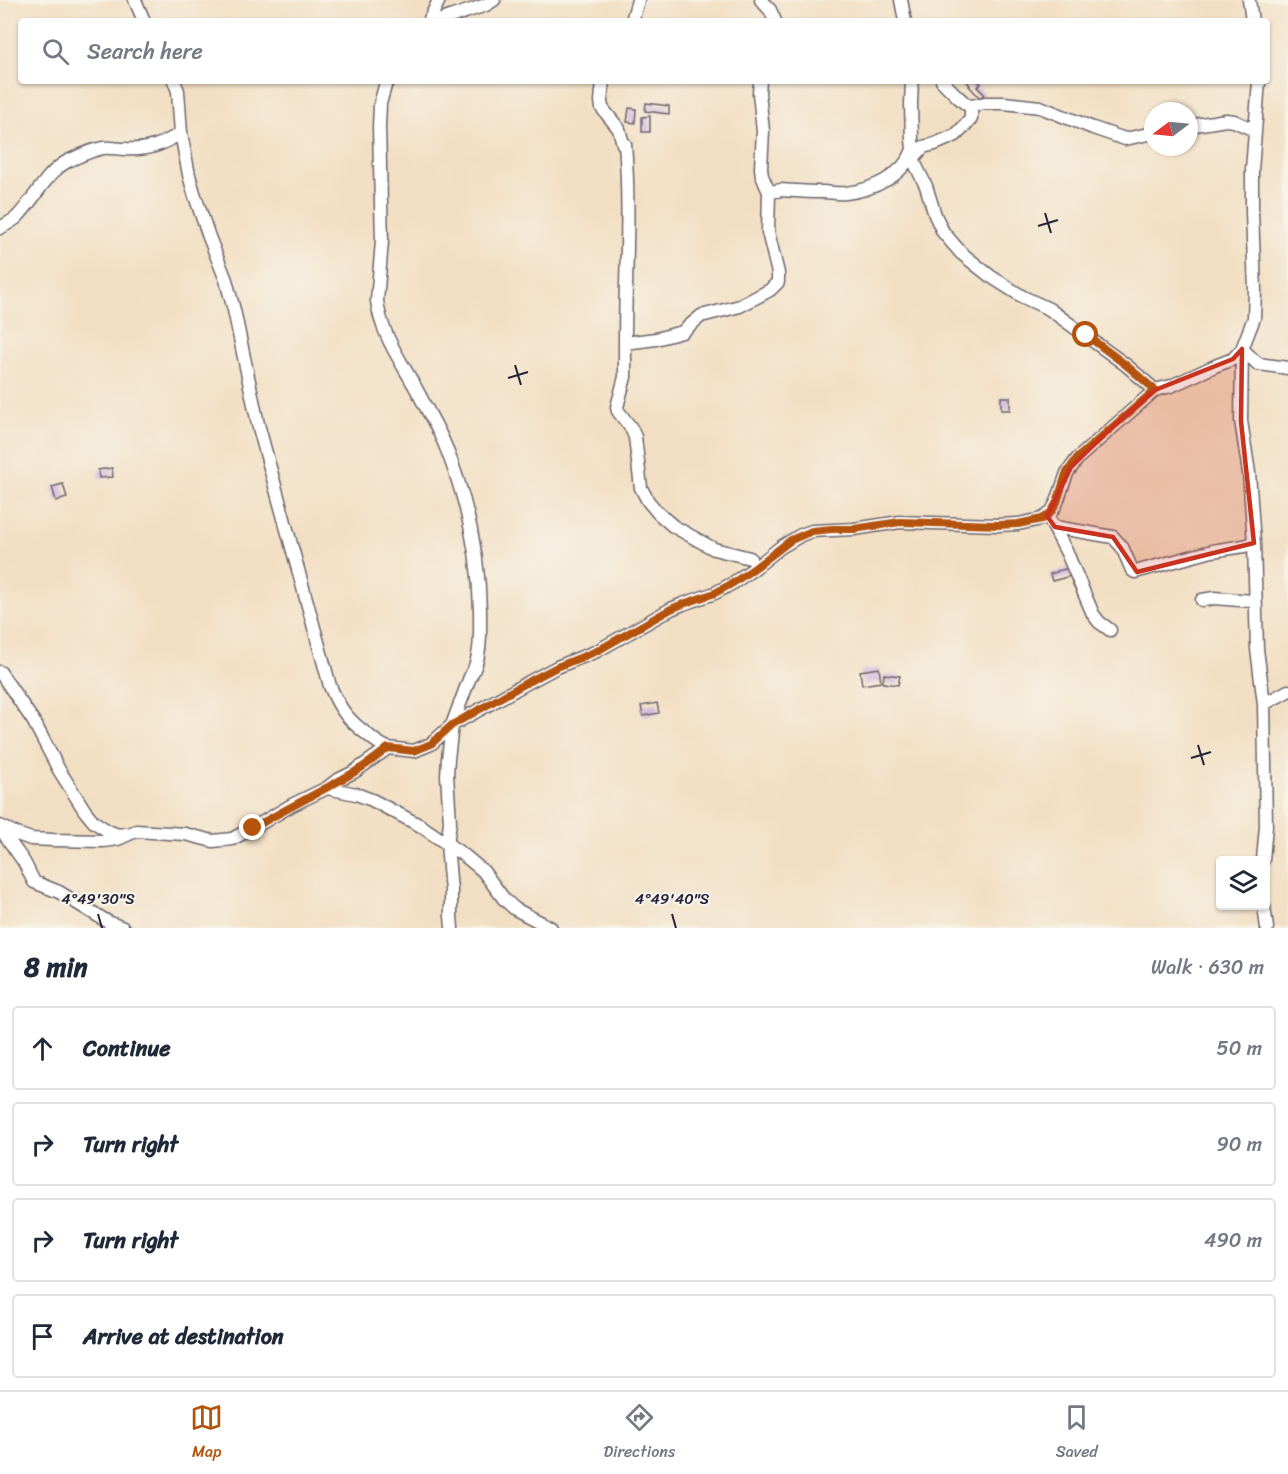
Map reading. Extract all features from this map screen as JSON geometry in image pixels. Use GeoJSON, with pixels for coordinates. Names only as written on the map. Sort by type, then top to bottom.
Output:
{"type":"FeatureCollection","features":[{"type":"Feature","properties":{"kind":"street"},"geometry":{"type":"LineString","coordinates":[[135,0],[143,18]]}},
{"type":"Feature","properties":{"kind":"street"},"geometry":{"type":"LineString","coordinates":[[430,18],[439,0]]}},
{"type":"Feature","properties":{"kind":"street"},"geometry":{"type":"LineString","coordinates":[[447,18],[494,0]]}},
{"type":"Feature","properties":{"kind":"street"},"geometry":{"type":"LineString","coordinates":[[633,18],[638,0]]}},
{"type":"Feature","properties":{"kind":"street"},"geometry":{"type":"LineString","coordinates":[[760,0],[770,10],[773,18]]}},
{"type":"Feature","properties":{"kind":"street"},"geometry":{"type":"LineString","coordinates":[[901,0],[904,18]]}},
{"type":"Feature","properties":{"kind":"street"},"geometry":{"type":"LineString","coordinates":[[1249,0],[1252,18]]}},
{"type":"Feature","properties":{"kind":"street"},"geometry":{"type":"LineString","coordinates":[[175,84],[179,102],[181,132],[194,193],[226,280],[258,424],[330,686],[346,716],[353,724],[380,746],[388,748],[414,751],[431,744],[452,725],[547,672],[597,651],[671,609],[715,593],[733,583],[781,547],[812,531],[854,529],[900,522],[998,525],[1031,522],[1047,516],[1057,502],[1066,474],[1077,458],[1155,390],[1171,386],[1233,359],[1242,350]]}},
{"type":"Feature","properties":{"kind":"street"},"geometry":{"type":"LineString","coordinates":[[386,84],[380,104],[382,241],[378,310],[386,334],[444,443],[459,482],[470,523],[480,579],[480,641],[474,671],[452,725],[447,775],[450,822],[447,844],[453,928]]}},
{"type":"Feature","properties":{"kind":"street"},"geometry":{"type":"LineString","coordinates":[[603,84],[602,108],[620,133],[623,144],[625,144],[627,162],[625,377],[617,406],[635,437],[641,488],[648,501],[672,526],[714,549],[750,558]]}},
{"type":"Feature","properties":{"kind":"street"},"geometry":{"type":"LineString","coordinates":[[625,344],[682,332],[701,316],[740,306],[774,288],[778,282],[768,232],[768,190],[761,168],[763,131],[760,84]]}},
{"type":"Feature","properties":{"kind":"street"},"geometry":{"type":"LineString","coordinates":[[912,84],[912,140],[917,169],[944,232],[961,253],[990,276],[1023,297],[1049,309],[1126,365],[1155,390]]}},
{"type":"Feature","properties":{"kind":"street"},"geometry":{"type":"LineString","coordinates":[[945,84],[971,106],[1004,103],[1040,107],[1125,139],[1144,135]]}},
{"type":"Feature","properties":{"kind":"street"},"geometry":{"type":"LineString","coordinates":[[1259,84],[1252,170],[1254,318],[1242,350],[1241,421],[1249,473],[1254,543],[1257,649],[1264,704],[1266,826],[1263,856]]}},
{"type":"Feature","properties":{"kind":"street"},"geometry":{"type":"LineString","coordinates":[[913,150],[917,154],[923,147],[956,135],[971,119],[971,106]]}},
{"type":"Feature","properties":{"kind":"street"},"geometry":{"type":"LineString","coordinates":[[1198,125],[1226,120],[1254,130]]}},
{"type":"Feature","properties":{"kind":"street"},"geometry":{"type":"LineString","coordinates":[[0,228],[15,219],[57,168],[67,161],[104,148],[136,150],[152,147],[168,142],[181,132]]}},
{"type":"Feature","properties":{"kind":"street"},"geometry":{"type":"LineString","coordinates":[[768,190],[771,192],[781,190],[840,193],[855,191],[891,177],[909,161],[913,150]]}},
{"type":"Feature","properties":{"kind":"street"},"geometry":{"type":"LineString","coordinates":[[1242,350],[1258,364],[1288,368]]}},
{"type":"Feature","properties":{"kind":"street"},"geometry":{"type":"LineString","coordinates":[[1047,516],[1055,527],[1093,614],[1110,630]]}},
{"type":"Feature","properties":{"kind":"street"},"geometry":{"type":"LineString","coordinates":[[1055,527],[1113,537],[1122,547],[1135,572],[1212,551],[1254,543]]}},
{"type":"Feature","properties":{"kind":"street"},"geometry":{"type":"LineString","coordinates":[[1202,600],[1214,598],[1253,600],[1255,596]]}},
{"type":"Feature","properties":{"kind":"street"},"geometry":{"type":"LineString","coordinates":[[0,672],[34,722],[59,770],[85,812],[94,822],[118,835],[136,831],[185,834],[213,841],[232,839],[327,788],[388,748]]}},
{"type":"Feature","properties":{"kind":"street"},"geometry":{"type":"LineString","coordinates":[[1264,704],[1288,691]]}},
{"type":"Feature","properties":{"kind":"street"},"geometry":{"type":"LineString","coordinates":[[327,788],[372,800],[421,826],[483,871],[504,899],[515,909],[551,928]]}},
{"type":"Feature","properties":{"kind":"street"},"geometry":{"type":"LineString","coordinates":[[94,822],[95,834],[98,840],[103,841]]}},
{"type":"Feature","properties":{"kind":"street"},"geometry":{"type":"LineString","coordinates":[[0,827],[31,839],[103,841],[118,839],[136,831]]}},
{"type":"Feature","properties":{"kind":"street"},"geometry":{"type":"LineString","coordinates":[[0,827],[24,862],[34,882],[59,892],[108,922],[123,928]]}},
{"type":"Feature","properties":{"kind":"street"},"geometry":{"type":"LineString","coordinates":[[1265,910],[1267,928]]}},
{"type":"Feature","properties":{"kind":"highlighted area"},"geometry":{"type":"Polygon","coordinates":[[[1242,349],[1241,421],[1254,543],[1137,572],[1113,537],[1055,527],[1047,516],[1071,467],[1155,390],[1233,359],[1242,349]]]}},
{"type":"Feature","properties":{"kind":"building"},"geometry":{"type":"Polygon","coordinates":[[[981,84],[977,87],[984,94],[980,98],[970,85],[981,84]]]}},
{"type":"Feature","properties":{"kind":"building"},"geometry":{"type":"Polygon","coordinates":[[[646,103],[669,106],[669,114],[645,111],[646,103]]]}},
{"type":"Feature","properties":{"kind":"building"},"geometry":{"type":"Polygon","coordinates":[[[629,108],[636,109],[635,123],[627,122],[629,108]]]}},
{"type":"Feature","properties":{"kind":"building"},"geometry":{"type":"Polygon","coordinates":[[[650,116],[650,132],[642,132],[642,117],[650,116]]]}},
{"type":"Feature","properties":{"kind":"building"},"geometry":{"type":"Polygon","coordinates":[[[1001,397],[1010,397],[1010,410],[1001,410],[1001,397]]]}},
{"type":"Feature","properties":{"kind":"building"},"geometry":{"type":"Polygon","coordinates":[[[112,468],[113,477],[99,478],[98,470],[112,468]]]}},
{"type":"Feature","properties":{"kind":"building"},"geometry":{"type":"Polygon","coordinates":[[[63,484],[67,498],[56,501],[52,487],[63,484]]]}},
{"type":"Feature","properties":{"kind":"building"},"geometry":{"type":"Polygon","coordinates":[[[1070,568],[1071,576],[1052,581],[1050,574],[1070,568]]]}},
{"type":"Feature","properties":{"kind":"building"},"geometry":{"type":"Polygon","coordinates":[[[879,668],[881,682],[862,685],[860,671],[879,668]]]}},
{"type":"Feature","properties":{"kind":"building"},"geometry":{"type":"Polygon","coordinates":[[[884,674],[900,676],[898,685],[883,683],[884,674]]]}},
{"type":"Feature","properties":{"kind":"building"},"geometry":{"type":"Polygon","coordinates":[[[657,703],[659,713],[643,716],[641,706],[657,703]]]}},
{"type":"Feature","properties":{"kind":"route"},"geometry":{"type":"LineString","coordinates":[[253,828],[354,772],[388,748],[414,751],[431,744],[452,725],[526,683],[557,667],[597,651],[671,609],[715,593],[801,535],[812,531],[854,529],[900,522],[998,525],[1042,519],[1052,511],[1066,474],[1077,458],[1155,390],[1086,335]]}}]}
